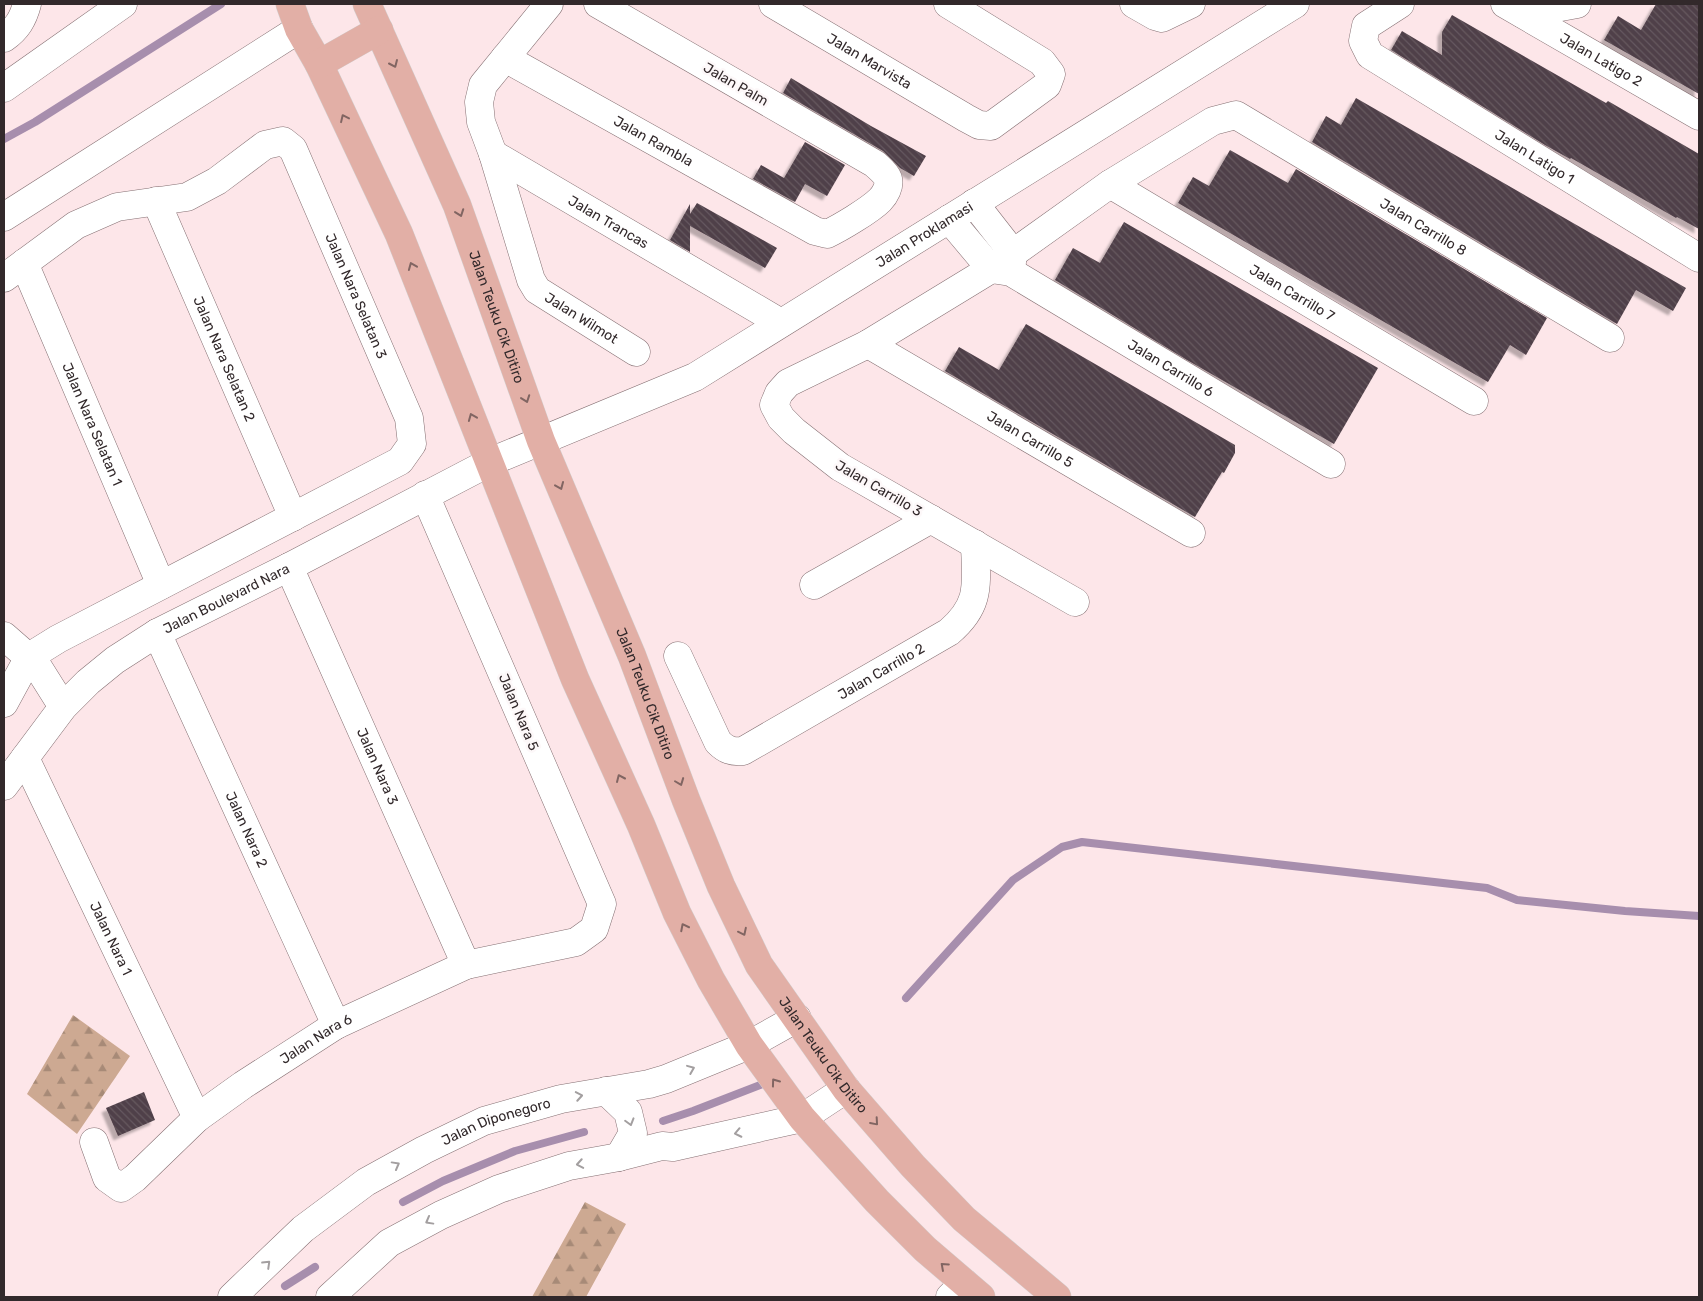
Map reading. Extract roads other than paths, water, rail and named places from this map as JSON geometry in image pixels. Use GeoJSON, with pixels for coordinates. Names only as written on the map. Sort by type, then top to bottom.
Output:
{"type":"FeatureCollection","features":[{"type":"Feature","properties":{"kind":"main road"},"geometry":{"type":"LineString","coordinates":[[290,4],[299,29],[319,64],[399,234],[575,679],[641,825],[677,913],[717,991],[748,1045],[802,1118],[877,1201],[925,1249],[965,1293]]}},
{"type":"Feature","properties":{"kind":"main road","name":"Jalan Teuku Cik Ditiro"},"geometry":{"type":"LineString","coordinates":[[367,4],[457,205],[541,441],[632,656],[686,800],[721,886],[759,965],[846,1089],[913,1166],[964,1219],[1057,1297]]}},
{"type":"Feature","properties":{"kind":"main road"},"geometry":{"type":"LineString","coordinates":[[319,64],[379,30]]}},
{"type":"Feature","properties":{"kind":"street"},"geometry":{"type":"LineString","coordinates":[[4,38],[15,30],[23,18],[27,4]]}},
{"type":"Feature","properties":{"kind":"street"},"geometry":{"type":"LineString","coordinates":[[4,88],[123,4]]}},
{"type":"Feature","properties":{"kind":"street"},"geometry":{"type":"LineString","coordinates":[[493,154],[481,122],[479,102],[483,85],[548,4]]}},
{"type":"Feature","properties":{"kind":"street","name":"Jalan Palm"},"geometry":{"type":"LineString","coordinates":[[598,4],[875,164]]}},
{"type":"Feature","properties":{"kind":"street","name":"Jalan Marvista"},"geometry":{"type":"LineString","coordinates":[[773,4],[966,118],[979,125],[991,126],[1047,85],[1051,74],[1042,62],[948,4]]}},
{"type":"Feature","properties":{"kind":"street"},"geometry":{"type":"LineString","coordinates":[[1145,10],[1162,18],[1168,17],[1191,4]]}},
{"type":"Feature","properties":{"kind":"street","name":"Jalan Proklamasi"},"geometry":{"type":"LineString","coordinates":[[490,462],[695,377],[1295,4]]}},
{"type":"Feature","properties":{"kind":"street","name":"Jalan Latigo 1"},"geometry":{"type":"LineString","coordinates":[[1400,4],[1366,26],[1362,41],[1370,55],[1699,258]]}},
{"type":"Feature","properties":{"kind":"street"},"geometry":{"type":"LineString","coordinates":[[1514,9],[1578,4]]}},
{"type":"Feature","properties":{"kind":"street","name":"Jalan Latigo 2"},"geometry":{"type":"LineString","coordinates":[[1514,9],[1699,116]]}},
{"type":"Feature","properties":{"kind":"street"},"geometry":{"type":"LineString","coordinates":[[4,217],[299,29]]}},
{"type":"Feature","properties":{"kind":"street","name":"Jalan Rambla"},"geometry":{"type":"LineString","coordinates":[[505,58],[815,231],[826,234],[880,201],[887,191],[888,180],[884,172],[875,164]]}},
{"type":"Feature","properties":{"kind":"street","name":"Jalan Carrillo 8"},"geometry":{"type":"LineString","coordinates":[[1110,184],[1214,121],[1236,115],[1610,338]]}},
{"type":"Feature","properties":{"kind":"street","name":"Jalan Nara Selatan 3"},"geometry":{"type":"LineString","coordinates":[[156,201],[187,197],[217,181],[265,145],[283,141],[293,149],[409,418],[412,444],[400,460],[293,517]]}},
{"type":"Feature","properties":{"kind":"street","name":"Jalan Wilmot"},"geometry":{"type":"LineString","coordinates":[[493,154],[531,280],[537,290],[636,352]]}},
{"type":"Feature","properties":{"kind":"street","name":"Jalan Trancas"},"geometry":{"type":"LineString","coordinates":[[493,154],[781,323]]}},
{"type":"Feature","properties":{"kind":"street"},"geometry":{"type":"LineString","coordinates":[[868,344],[1005,265],[1110,184]]}},
{"type":"Feature","properties":{"kind":"street","name":"Jalan Carrillo 7"},"geometry":{"type":"LineString","coordinates":[[1110,184],[1474,401]]}},
{"type":"Feature","properties":{"kind":"street"},"geometry":{"type":"LineString","coordinates":[[14,270],[76,225],[117,207],[156,201]]}},
{"type":"Feature","properties":{"kind":"street","name":"Jalan Nara Selatan 2"},"geometry":{"type":"LineString","coordinates":[[156,201],[293,517]]}},
{"type":"Feature","properties":{"kind":"street"},"geometry":{"type":"LineString","coordinates":[[974,203],[1005,265]]}},
{"type":"Feature","properties":{"kind":"street"},"geometry":{"type":"LineString","coordinates":[[948,219],[1005,265]]}},
{"type":"Feature","properties":{"kind":"street","name":"Jalan Carrillo 6"},"geometry":{"type":"LineString","coordinates":[[1005,265],[1331,464]]}},
{"type":"Feature","properties":{"kind":"street","name":"Jalan Nara Selatan 1"},"geometry":{"type":"LineString","coordinates":[[14,270],[161,585]]}},
{"type":"Feature","properties":{"kind":"street","name":"Jalan Carrillo 3"},"geometry":{"type":"LineString","coordinates":[[868,344],[788,383],[779,393],[774,405],[781,418],[794,431],[840,467],[1075,602]]}},
{"type":"Feature","properties":{"kind":"street","name":"Jalan Carrillo 5"},"geometry":{"type":"LineString","coordinates":[[868,344],[1191,533]]}},
{"type":"Feature","properties":{"kind":"street","name":"Jalan Boulevard Nara"},"geometry":{"type":"LineString","coordinates":[[4,786],[64,707],[88,682],[114,660],[157,633],[289,567],[490,462]]}},
{"type":"Feature","properties":{"kind":"street","name":"Jalan Nara 5"},"geometry":{"type":"LineString","coordinates":[[425,495],[602,904],[594,929]]}},
{"type":"Feature","properties":{"kind":"street"},"geometry":{"type":"LineString","coordinates":[[4,703],[33,660],[58,638],[293,517]]}},
{"type":"Feature","properties":{"kind":"street","name":"Jalan Carrillo 3"},"geometry":{"type":"LineString","coordinates":[[814,585],[931,519]]}},
{"type":"Feature","properties":{"kind":"street","name":"Jalan Carrillo 2"},"geometry":{"type":"LineString","coordinates":[[678,656],[718,742],[727,750],[734,752],[743,751],[949,632],[961,622],[972,605],[976,591],[975,544]]}},
{"type":"Feature","properties":{"kind":"street","name":"Jalan Nara 3"},"geometry":{"type":"LineString","coordinates":[[289,567],[466,965]]}},
{"type":"Feature","properties":{"kind":"street","name":"Jalan Nara 2"},"geometry":{"type":"LineString","coordinates":[[157,633],[336,1026]]}},
{"type":"Feature","properties":{"kind":"street"},"geometry":{"type":"LineString","coordinates":[[4,636],[33,660],[64,707]]}},
{"type":"Feature","properties":{"kind":"street"},"geometry":{"type":"LineString","coordinates":[[33,660],[88,682]]}},
{"type":"Feature","properties":{"kind":"street","name":"Jalan Nara 1"},"geometry":{"type":"LineString","coordinates":[[25,758],[197,1118]]}},
{"type":"Feature","properties":{"kind":"street","name":"Jalan Nara 6"},"geometry":{"type":"LineString","coordinates":[[94,1142],[107,1178],[121,1188],[135,1178],[197,1118],[243,1085],[336,1026],[466,965],[576,942],[594,929]]}},
{"type":"Feature","properties":{"kind":"street","name":"Jalan Diponegoro"},"geometry":{"type":"LineString","coordinates":[[232,1297],[303,1230],[366,1182],[424,1150],[484,1121],[560,1099],[650,1084],[666,1079],[748,1045],[797,1018]]}},
{"type":"Feature","properties":{"kind":"street"},"geometry":{"type":"LineString","coordinates":[[330,1297],[390,1243],[440,1215],[508,1186],[569,1166],[619,1157],[662,1146],[673,1147],[802,1118],[846,1089]]}},
{"type":"Feature","properties":{"kind":"street"},"geometry":{"type":"LineString","coordinates":[[606,1091],[628,1112],[633,1133],[619,1157]]}},
{"type":"Feature","properties":{"kind":"waterway"},"geometry":{"type":"LineString","coordinates":[[4,139],[35,122],[221,4]]}},
{"type":"Feature","properties":{"kind":"waterway"},"geometry":{"type":"LineString","coordinates":[[906,998],[1013,880],[1062,847],[1082,842],[1487,888],[1517,900],[1699,916]]}},
{"type":"Feature","properties":{"kind":"waterway"},"geometry":{"type":"LineString","coordinates":[[663,1121],[768,1082]]}},
{"type":"Feature","properties":{"kind":"waterway"},"geometry":{"type":"LineString","coordinates":[[403,1202],[443,1181],[515,1151],[584,1132]]}},
{"type":"Feature","properties":{"kind":"waterway"},"geometry":{"type":"LineString","coordinates":[[285,1286],[315,1267]]}}]}
